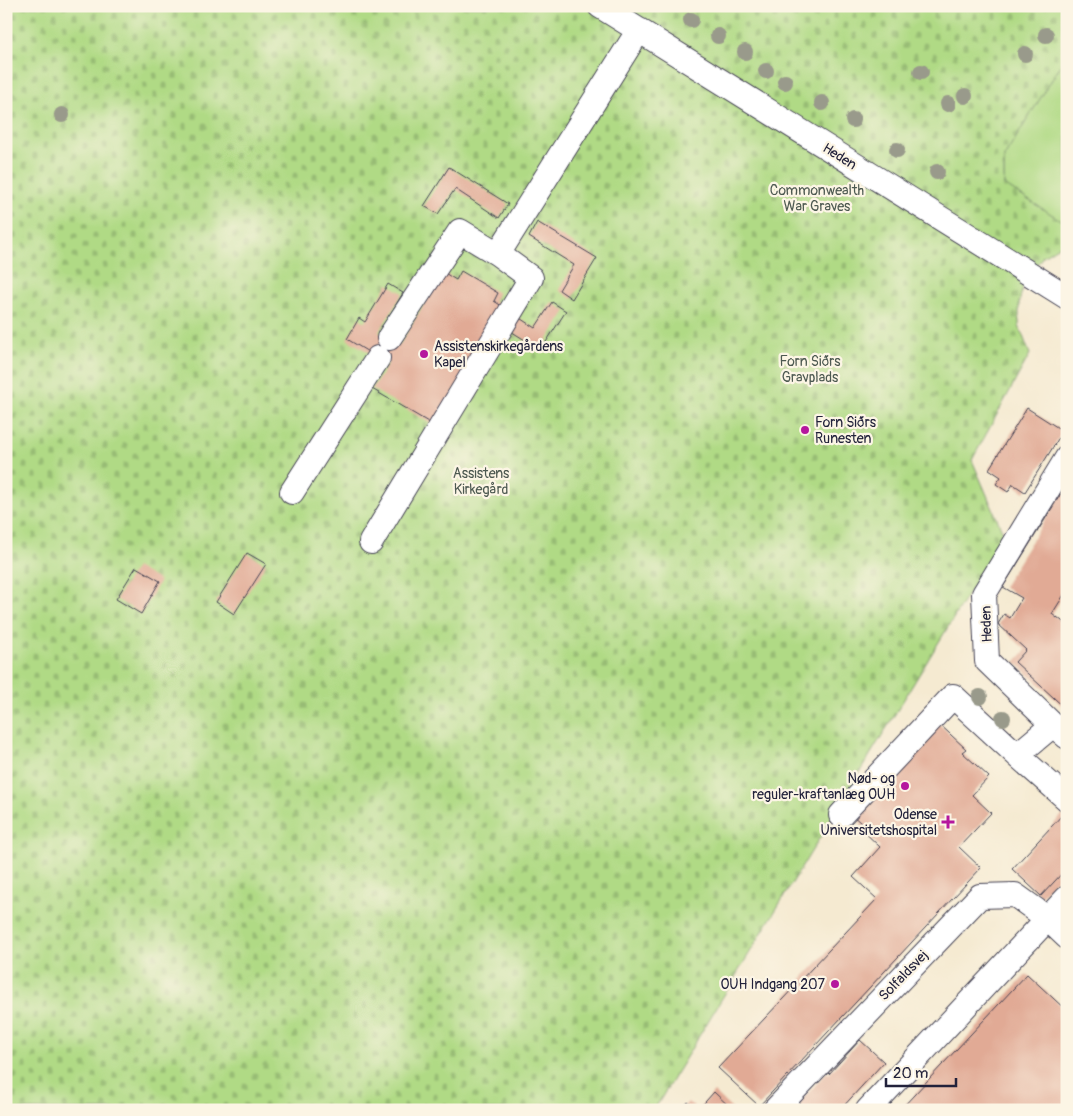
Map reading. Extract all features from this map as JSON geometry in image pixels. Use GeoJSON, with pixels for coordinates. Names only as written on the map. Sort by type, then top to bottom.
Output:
{"type":"FeatureCollection","features":[{"type":"Feature","properties":{"kind":"street","name":"Heden"},"geometry":{"type":"LineString","coordinates":[[600,6],[1062,287]]}},
{"type":"Feature","properties":{"kind":"street"},"geometry":{"type":"LineString","coordinates":[[498,254],[639,30]]}},
{"type":"Feature","properties":{"kind":"street"},"geometry":{"type":"LineString","coordinates":[[292,492],[460,232],[498,254],[531,278],[371,542]]}},
{"type":"Feature","properties":{"kind":"street","name":"Heden"},"geometry":{"type":"LineString","coordinates":[[1017,755],[1060,731],[987,661],[984,594],[1067,458]]}},
{"type":"Feature","properties":{"kind":"street"},"geometry":{"type":"LineString","coordinates":[[841,815],[953,696],[1067,800]]}},
{"type":"Feature","properties":{"kind":"street","name":"Solfaldsvej"},"geometry":{"type":"LineString","coordinates":[[775,1110],[980,896],[1016,895],[1067,936]]}},
{"type":"Feature","properties":{"kind":"street"},"geometry":{"type":"LineString","coordinates":[[868,1110],[1067,898]]}},
{"type":"Feature","properties":{"kind":"green space","name":"Assistens Kirkegård"},"geometry":{"type":"Polygon","coordinates":[[[6,6],[1067,6],[1067,55],[1004,157],[1004,185],[1067,224],[1067,242],[1043,256],[1024,282],[1019,303],[1019,326],[1030,354],[972,460],[1004,535],[654,1110],[6,1110],[6,6]]]}},
{"type":"Feature","properties":{"kind":"green space"},"geometry":{"type":"Polygon","coordinates":[[[1067,55],[1067,224],[1004,185],[1004,157],[1067,55]]]}},
{"type":"Feature","properties":{"kind":"building"},"geometry":{"type":"Polygon","coordinates":[[[449,167],[508,204],[499,218],[455,189],[438,214],[424,206],[449,167]]]}},
{"type":"Feature","properties":{"kind":"building"},"geometry":{"type":"Polygon","coordinates":[[[537,222],[597,258],[572,299],[559,290],[574,265],[529,237],[537,222]]]}},
{"type":"Feature","properties":{"kind":"building","name":"Assistenskirkegårdens Kapel"},"geometry":{"type":"Polygon","coordinates":[[[461,271],[498,293],[494,301],[505,308],[435,426],[372,389],[388,364],[347,339],[359,318],[365,322],[388,284],[403,293],[379,332],[400,344],[443,272],[456,280],[461,271]]]}},
{"type":"Feature","properties":{"kind":"building"},"geometry":{"type":"Polygon","coordinates":[[[552,302],[566,311],[541,350],[509,330],[518,317],[535,328],[552,302]]]}},
{"type":"Feature","properties":{"kind":"building"},"geometry":{"type":"Polygon","coordinates":[[[1027,408],[1063,431],[1025,492],[1013,484],[1008,492],[996,484],[1001,477],[989,469],[1027,408]]]}},
{"type":"Feature","properties":{"kind":"building"},"geometry":{"type":"Polygon","coordinates":[[[1067,484],[1067,590],[1052,614],[1067,625],[1067,710],[1015,662],[1026,650],[998,624],[1004,614],[1010,618],[1022,598],[1003,587],[1067,484]]]}},
{"type":"Feature","properties":{"kind":"building"},"geometry":{"type":"Polygon","coordinates":[[[247,553],[266,564],[234,614],[216,602],[247,553]]]}},
{"type":"Feature","properties":{"kind":"building"},"geometry":{"type":"Polygon","coordinates":[[[136,567],[160,581],[141,614],[116,599],[136,567]]]}},
{"type":"Feature","properties":{"kind":"building","name":"OUH Indgang 207"},"geometry":{"type":"Polygon","coordinates":[[[935,720],[966,749],[962,752],[989,777],[972,795],[991,813],[959,847],[981,868],[759,1106],[718,1068],[877,899],[853,877],[880,847],[860,828],[862,824],[849,812],[935,720]]]}},
{"type":"Feature","properties":{"kind":"building"},"geometry":{"type":"Polygon","coordinates":[[[1064,813],[1067,815],[1067,868],[1041,896],[1012,869],[1064,813]]]}},
{"type":"Feature","properties":{"kind":"building"},"geometry":{"type":"Polygon","coordinates":[[[1027,974],[1067,1011],[1067,1110],[900,1110],[1027,974]]]}},
{"type":"Feature","properties":{"kind":"building"},"geometry":{"type":"Polygon","coordinates":[[[860,1040],[884,1062],[840,1110],[793,1110],[827,1072],[829,1074],[860,1040]]]}},
{"type":"Feature","properties":{"kind":"building"},"geometry":{"type":"Polygon","coordinates":[[[714,1092],[733,1110],[698,1110],[714,1092]]]}},
{"type":"Feature","properties":{"kind":"building"},"geometry":{"type":"Polygon","coordinates":[[[688,1102],[697,1110],[681,1110],[688,1102]]]}},
{"type":"Feature","properties":{"kind":"place","name":"Assistenskirkegårdens Kapel"},"geometry":{"type":"Point","coordinates":[424,354]}},
{"type":"Feature","properties":{"kind":"place","name":"Forn Siðrs Runesten"},"geometry":{"type":"Point","coordinates":[805,430]}},
{"type":"Feature","properties":{"kind":"place","name":"Nød- og reguler-kraftanlæg OUH"},"geometry":{"type":"Point","coordinates":[905,786]}},
{"type":"Feature","properties":{"kind":"place","name":"Odense Universitetshospital"},"geometry":{"type":"Point","coordinates":[948,822]}},
{"type":"Feature","properties":{"kind":"place","name":"OUH Indgang 207"},"geometry":{"type":"Point","coordinates":[835,984]}},
{"type":"Feature","properties":{"kind":"park label","name":"Commonwealth War Graves"},"geometry":{"type":"Point","coordinates":[817,198]}},
{"type":"Feature","properties":{"kind":"park label","name":"Forn Siðrs Gravplads"},"geometry":{"type":"Point","coordinates":[810,370]}}]}
